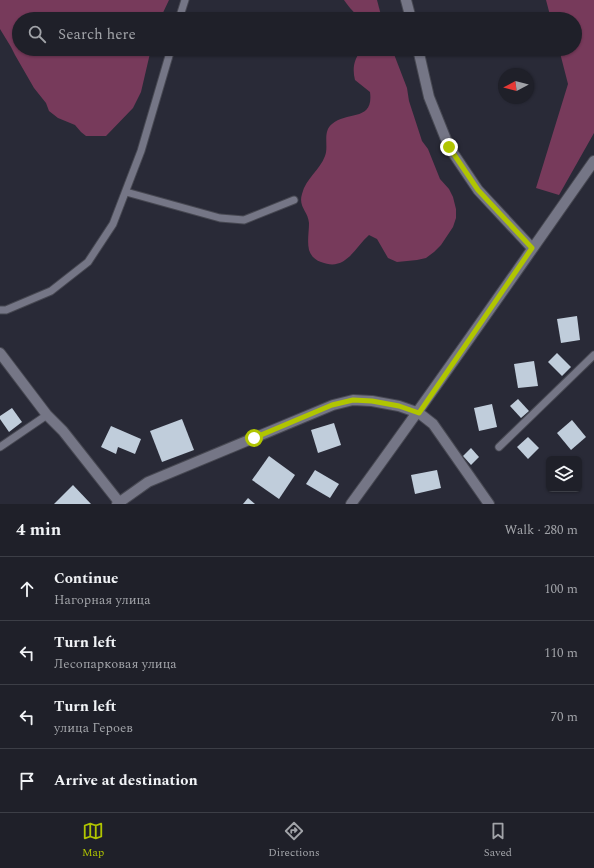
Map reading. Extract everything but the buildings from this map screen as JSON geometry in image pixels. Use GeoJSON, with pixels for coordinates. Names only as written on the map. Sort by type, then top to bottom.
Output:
{"type":"FeatureCollection","features":[{"type":"Feature","properties":{"kind":"street"},"geometry":{"type":"LineString","coordinates":[[406,0],[409,12]]}},
{"type":"Feature","properties":{"kind":"street"},"geometry":{"type":"LineString","coordinates":[[420,56],[429,97],[449,147],[478,190],[532,248]]}},
{"type":"Feature","properties":{"kind":"street"},"geometry":{"type":"LineString","coordinates":[[351,504],[419,413],[532,248],[593,167]]}},
{"type":"Feature","properties":{"kind":"street"},"geometry":{"type":"LineString","coordinates":[[0,353],[47,415],[63,431],[118,503],[148,482],[332,405],[353,400],[372,401],[399,406],[419,413],[433,424],[489,504]]}},
{"type":"Feature","properties":{"kind":"lane"},"geometry":{"type":"LineString","coordinates":[[181,12],[185,0]]}},
{"type":"Feature","properties":{"kind":"lane"},"geometry":{"type":"LineString","coordinates":[[0,310],[6,310],[51,292],[88,262],[113,224],[126,192],[141,151],[169,56]]}},
{"type":"Feature","properties":{"kind":"lane"},"geometry":{"type":"LineString","coordinates":[[126,192],[220,218],[244,220],[294,200]]}},
{"type":"Feature","properties":{"kind":"lane"},"geometry":{"type":"LineString","coordinates":[[498,447],[594,355]]}},
{"type":"Feature","properties":{"kind":"lane"},"geometry":{"type":"LineString","coordinates":[[0,447],[47,415]]}},
{"type":"Feature","properties":{"kind":"shaded area"},"geometry":{"type":"Polygon","coordinates":[[[0,0],[169,0],[163,12],[12,12],[12,49],[0,29],[0,0]]]}},
{"type":"Feature","properties":{"kind":"shaded area"},"geometry":{"type":"Polygon","coordinates":[[[344,0],[377,0],[380,12],[353,12],[344,0]]]}},
{"type":"Feature","properties":{"kind":"shaded area"},"geometry":{"type":"Polygon","coordinates":[[[546,0],[594,0],[594,133],[559,195],[536,188],[568,84],[561,56],[582,56],[582,12],[549,12],[546,0]]]}},
{"type":"Feature","properties":{"kind":"shaded area"},"geometry":{"type":"Polygon","coordinates":[[[16,56],[149,56],[141,92],[133,108],[106,136],[86,136],[75,125],[58,118],[49,111],[46,103],[34,88],[16,56]]]}},
{"type":"Feature","properties":{"kind":"shaded area"},"geometry":{"type":"Polygon","coordinates":[[[358,56],[395,56],[407,88],[409,101],[422,141],[428,149],[440,179],[449,189],[453,197],[456,209],[456,218],[453,227],[441,245],[426,258],[397,262],[388,258],[377,239],[369,235],[349,257],[337,264],[330,264],[315,259],[309,250],[309,223],[302,206],[301,198],[304,188],[320,166],[325,156],[327,131],[332,124],[338,120],[364,112],[368,108],[370,101],[370,92],[355,80],[354,63],[358,56]]]}},
{"type":"Feature","properties":{"kind":"route"},"geometry":{"type":"LineString","coordinates":[[254,438],[332,405],[353,400],[372,401],[399,406],[419,413],[532,248],[478,190],[449,147]]}}]}
